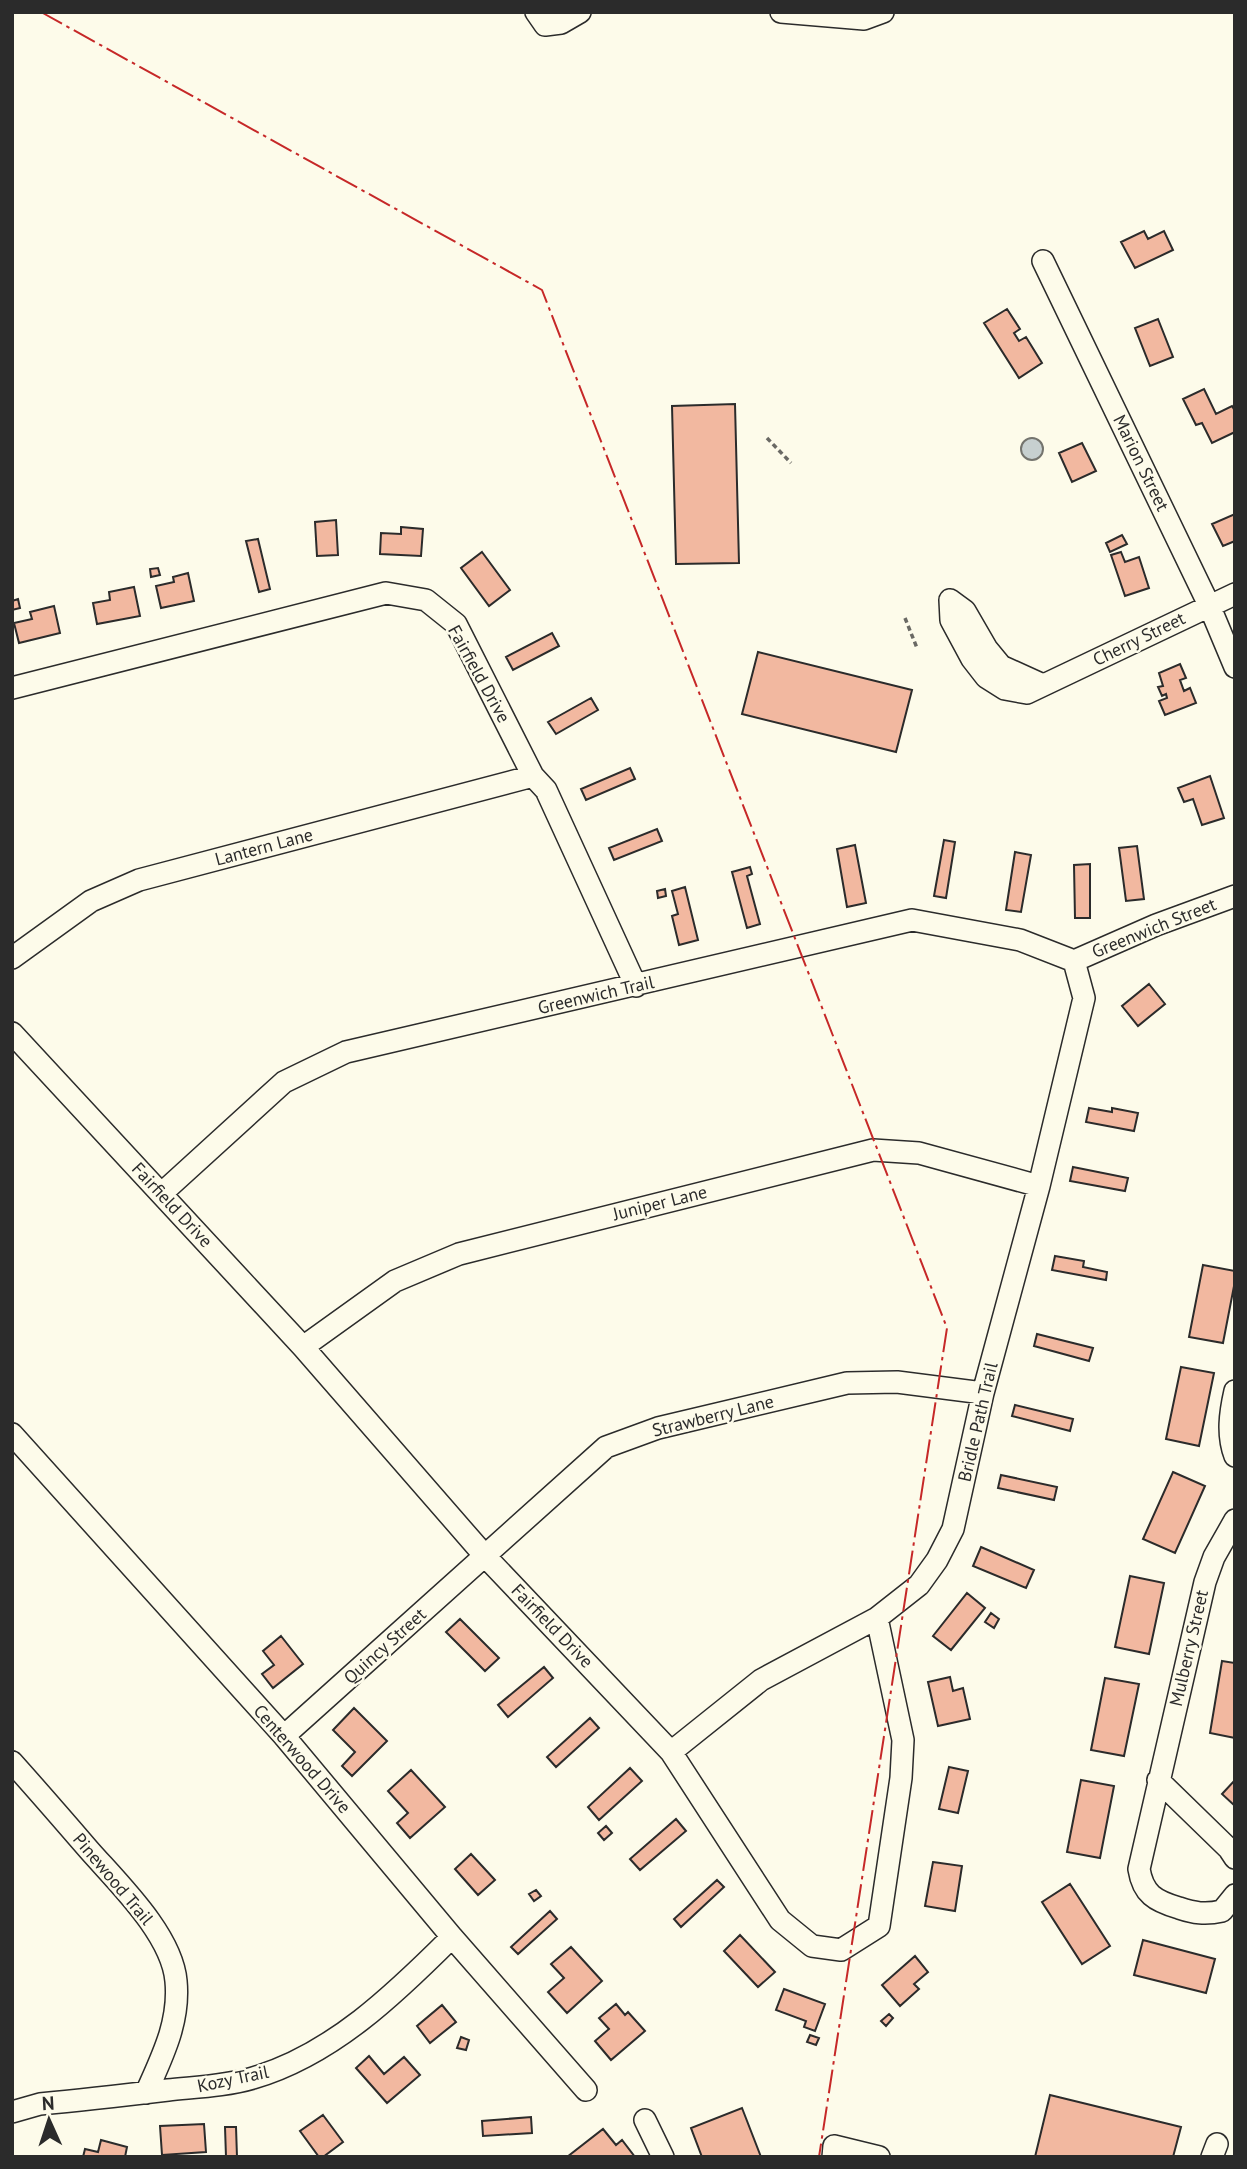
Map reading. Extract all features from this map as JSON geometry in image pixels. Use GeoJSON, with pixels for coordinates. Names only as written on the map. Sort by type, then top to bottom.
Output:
{"type":"FeatureCollection","features":[{"type":"Feature","properties":{"kind":"street"},"geometry":{"type":"LineString","coordinates":[[536,12],[545,25],[561,23],[580,12]]}},
{"type":"Feature","properties":{"kind":"street"},"geometry":{"type":"LineString","coordinates":[[781,12],[863,19],[883,12]]}},
{"type":"Feature","properties":{"kind":"street","name":"Marion Street"},"geometry":{"type":"LineString","coordinates":[[1043,261],[1209,605],[1235,667]]}},
{"type":"Feature","properties":{"kind":"street","name":"Fairfield Drive"},"geometry":{"type":"LineString","coordinates":[[12,688],[386,593],[426,600],[456,625],[533,776],[546,790],[636,986]]}},
{"type":"Feature","properties":{"kind":"street","name":"Cherry Street"},"geometry":{"type":"LineString","coordinates":[[1043,685],[1001,666],[987,649],[965,611],[950,600],[951,621],[972,659],[986,677],[1005,689],[1027,693],[1235,594]]}},
{"type":"Feature","properties":{"kind":"street","name":"Lantern Lane"},"geometry":{"type":"LineString","coordinates":[[12,958],[91,901],[139,880],[533,776]]}},
{"type":"Feature","properties":{"kind":"street","name":"Greenwich Street"},"geometry":{"type":"LineString","coordinates":[[1074,961],[1156,925],[1235,896]]}},
{"type":"Feature","properties":{"kind":"street","name":"Greenwich Trail"},"geometry":{"type":"LineString","coordinates":[[161,1194],[284,1082],[346,1052],[912,920],[1020,940],[1074,961]]}},
{"type":"Feature","properties":{"kind":"street","name":"Bridle Path Trail"},"geometry":{"type":"LineString","coordinates":[[671,1752],[761,1680],[877,1618],[919,1585],[937,1560],[953,1529],[983,1394],[1039,1186],[1084,998],[1074,961]]}},
{"type":"Feature","properties":{"kind":"street","name":"Fairfield Drive"},"geometry":{"type":"LineString","coordinates":[[12,1033],[303,1347],[485,1556],[671,1752],[780,1920],[812,1946],[841,1950],[878,1926],[901,1778],[903,1740],[877,1618]]}},
{"type":"Feature","properties":{"kind":"street","name":"Juniper Lane"},"geometry":{"type":"LineString","coordinates":[[303,1347],[396,1281],[459,1254],[873,1150],[919,1153],[1039,1186]]}},
{"type":"Feature","properties":{"kind":"street","name":"Strawberry Lane"},"geometry":{"type":"LineString","coordinates":[[485,1556],[606,1447],[658,1428],[847,1384],[897,1382],[983,1394]]}},
{"type":"Feature","properties":{"kind":"street"},"geometry":{"type":"LineString","coordinates":[[1235,1391],[1229,1425],[1235,1456]]}},
{"type":"Feature","properties":{"kind":"street","name":"Centerwood Drive"},"geometry":{"type":"LineString","coordinates":[[12,1434],[284,1736],[452,1937],[586,2090]]}},
{"type":"Feature","properties":{"kind":"street","name":"Mulberry Street"},"geometry":{"type":"LineString","coordinates":[[1235,1520],[1214,1557],[1205,1582],[1139,1868],[1141,1881],[1148,1892],[1162,1903],[1199,1914],[1222,1911],[1235,1895]]}},
{"type":"Feature","properties":{"kind":"street","name":"Quincy Street"},"geometry":{"type":"LineString","coordinates":[[284,1736],[485,1556]]}},
{"type":"Feature","properties":{"kind":"street","name":"Pinewood Trail"},"geometry":{"type":"LineString","coordinates":[[12,1762],[131,1897],[152,1923],[167,1953],[176,1978],[174,2023],[146,2093]]}},
{"type":"Feature","properties":{"kind":"street"},"geometry":{"type":"LineString","coordinates":[[1158,1780],[1235,1858]]}},
{"type":"Feature","properties":{"kind":"street","name":"Kozy Trail"},"geometry":{"type":"LineString","coordinates":[[12,2112],[40,2104],[221,2085],[275,2071],[326,2045],[402,1987],[452,1937]]}},
{"type":"Feature","properties":{"kind":"street"},"geometry":{"type":"LineString","coordinates":[[645,2120],[663,2157]]}},
{"type":"Feature","properties":{"kind":"street"},"geometry":{"type":"LineString","coordinates":[[833,2157],[834,2146],[878,2157]]}},
{"type":"Feature","properties":{"kind":"path"},"geometry":{"type":"LineString","coordinates":[[767,438],[791,463]]}},
{"type":"Feature","properties":{"kind":"path"},"geometry":{"type":"LineString","coordinates":[[905,618],[917,648]]}},
{"type":"Feature","properties":{"kind":"shaded area"},"geometry":{"type":"Polygon","coordinates":[[[1028,438],[1036,438],[1043,445],[1043,453],[1036,460],[1028,460],[1021,453],[1021,445],[1028,438]]]}},
{"type":"Feature","properties":{"kind":"building"},"geometry":{"type":"Polygon","coordinates":[[[1144,231],[1148,239],[1164,231],[1173,250],[1135,268],[1121,242],[1144,231]]]}},
{"type":"Feature","properties":{"kind":"building"},"geometry":{"type":"Polygon","coordinates":[[[1007,309],[1020,329],[1014,333],[1019,341],[1026,337],[1042,363],[1019,378],[984,323],[1007,309]]]}},
{"type":"Feature","properties":{"kind":"building"},"geometry":{"type":"Polygon","coordinates":[[[1158,319],[1173,357],[1150,366],[1135,328],[1158,319]]]}},
{"type":"Feature","properties":{"kind":"building"},"geometry":{"type":"Polygon","coordinates":[[[1204,389],[1216,414],[1232,406],[1235,411],[1235,432],[1212,443],[1202,423],[1196,425],[1183,399],[1204,389]]]}},
{"type":"Feature","properties":{"kind":"building"},"geometry":{"type":"Polygon","coordinates":[[[735,404],[739,563],[676,564],[672,406],[735,404]]]}},
{"type":"Feature","properties":{"kind":"building"},"geometry":{"type":"Polygon","coordinates":[[[1082,443],[1096,471],[1072,482],[1059,453],[1082,443]]]}},
{"type":"Feature","properties":{"kind":"building"},"geometry":{"type":"Polygon","coordinates":[[[1235,514],[1235,541],[1223,546],[1212,524],[1235,514]]]}},
{"type":"Feature","properties":{"kind":"building"},"geometry":{"type":"Polygon","coordinates":[[[336,520],[338,555],[317,556],[315,522],[336,520]]]}},
{"type":"Feature","properties":{"kind":"building"},"geometry":{"type":"Polygon","coordinates":[[[401,527],[423,529],[421,556],[380,554],[381,533],[401,534],[401,527]]]}},
{"type":"Feature","properties":{"kind":"building"},"geometry":{"type":"Polygon","coordinates":[[[1122,535],[1127,544],[1110,552],[1106,543],[1122,535]]]}},
{"type":"Feature","properties":{"kind":"building"},"geometry":{"type":"Polygon","coordinates":[[[258,539],[270,589],[259,592],[246,541],[258,539]]]}},
{"type":"Feature","properties":{"kind":"building"},"geometry":{"type":"Polygon","coordinates":[[[482,552],[510,590],[489,606],[461,568],[482,552]]]}},
{"type":"Feature","properties":{"kind":"building"},"geometry":{"type":"Polygon","coordinates":[[[1121,552],[1125,562],[1139,557],[1149,588],[1125,596],[1111,555],[1121,552]]]}},
{"type":"Feature","properties":{"kind":"building"},"geometry":{"type":"Polygon","coordinates":[[[158,568],[160,575],[151,577],[150,569],[158,568]]]}},
{"type":"Feature","properties":{"kind":"building"},"geometry":{"type":"Polygon","coordinates":[[[188,573],[194,601],[161,608],[156,586],[174,582],[173,577],[188,573]]]}},
{"type":"Feature","properties":{"kind":"building"},"geometry":{"type":"Polygon","coordinates":[[[134,587],[140,616],[97,624],[93,603],[110,600],[109,592],[134,587]]]}},
{"type":"Feature","properties":{"kind":"building"},"geometry":{"type":"Polygon","coordinates":[[[18,599],[20,608],[12,610],[12,601],[18,599]]]}},
{"type":"Feature","properties":{"kind":"building"},"geometry":{"type":"Polygon","coordinates":[[[54,606],[60,633],[19,643],[14,623],[32,619],[30,612],[54,606]]]}},
{"type":"Feature","properties":{"kind":"building"},"geometry":{"type":"Polygon","coordinates":[[[552,633],[559,646],[513,670],[506,657],[552,633]]]}},
{"type":"Feature","properties":{"kind":"building"},"geometry":{"type":"Polygon","coordinates":[[[758,652],[912,690],[896,752],[742,714],[758,652]]]}},
{"type":"Feature","properties":{"kind":"building"},"geometry":{"type":"Polygon","coordinates":[[[1180,664],[1186,678],[1180,680],[1184,691],[1190,688],[1196,703],[1165,715],[1159,701],[1167,698],[1166,694],[1162,696],[1158,687],[1163,686],[1159,673],[1180,664]]]}},
{"type":"Feature","properties":{"kind":"building"},"geometry":{"type":"Polygon","coordinates":[[[591,698],[598,710],[556,734],[548,722],[591,698]]]}},
{"type":"Feature","properties":{"kind":"building"},"geometry":{"type":"Polygon","coordinates":[[[630,768],[635,779],[586,800],[581,789],[630,768]]]}},
{"type":"Feature","properties":{"kind":"building"},"geometry":{"type":"Polygon","coordinates":[[[1210,776],[1224,818],[1202,825],[1193,799],[1184,802],[1178,788],[1210,776]]]}},
{"type":"Feature","properties":{"kind":"building"},"geometry":{"type":"Polygon","coordinates":[[[657,829],[662,841],[614,860],[609,848],[657,829]]]}},
{"type":"Feature","properties":{"kind":"building"},"geometry":{"type":"Polygon","coordinates":[[[944,840],[955,842],[946,898],[934,896],[944,840]]]}},
{"type":"Feature","properties":{"kind":"building"},"geometry":{"type":"Polygon","coordinates":[[[855,845],[866,903],[847,907],[837,849],[855,845]]]}},
{"type":"Feature","properties":{"kind":"building"},"geometry":{"type":"Polygon","coordinates":[[[1137,846],[1144,899],[1126,901],[1119,848],[1137,846]]]}},
{"type":"Feature","properties":{"kind":"building"},"geometry":{"type":"Polygon","coordinates":[[[1015,852],[1031,855],[1021,912],[1006,910],[1015,852]]]}},
{"type":"Feature","properties":{"kind":"building"},"geometry":{"type":"Polygon","coordinates":[[[1090,864],[1090,918],[1075,918],[1074,865],[1090,864]]]}},
{"type":"Feature","properties":{"kind":"building"},"geometry":{"type":"Polygon","coordinates":[[[750,867],[752,874],[747,876],[760,924],[747,928],[732,872],[750,867]]]}},
{"type":"Feature","properties":{"kind":"building"},"geometry":{"type":"Polygon","coordinates":[[[685,887],[698,940],[679,945],[672,916],[678,914],[672,891],[685,887]]]}},
{"type":"Feature","properties":{"kind":"building"},"geometry":{"type":"Polygon","coordinates":[[[665,889],[666,896],[658,898],[657,891],[665,889]]]}},
{"type":"Feature","properties":{"kind":"building"},"geometry":{"type":"Polygon","coordinates":[[[1149,984],[1165,1004],[1138,1026],[1122,1006],[1149,984]]]}},
{"type":"Feature","properties":{"kind":"building"},"geometry":{"type":"Polygon","coordinates":[[[1089,1108],[1112,1112],[1112,1108],[1138,1113],[1134,1131],[1086,1122],[1089,1108]]]}},
{"type":"Feature","properties":{"kind":"building"},"geometry":{"type":"Polygon","coordinates":[[[1073,1167],[1128,1178],[1125,1191],[1070,1181],[1073,1167]]]}},
{"type":"Feature","properties":{"kind":"building"},"geometry":{"type":"Polygon","coordinates":[[[1055,1256],[1084,1261],[1083,1267],[1107,1272],[1106,1280],[1052,1270],[1055,1256]]]}},
{"type":"Feature","properties":{"kind":"building"},"geometry":{"type":"Polygon","coordinates":[[[1203,1265],[1235,1271],[1223,1343],[1189,1337],[1203,1265]]]}},
{"type":"Feature","properties":{"kind":"building"},"geometry":{"type":"Polygon","coordinates":[[[1037,1334],[1093,1348],[1089,1361],[1034,1346],[1037,1334]]]}},
{"type":"Feature","properties":{"kind":"building"},"geometry":{"type":"Polygon","coordinates":[[[1181,1367],[1214,1373],[1199,1446],[1166,1439],[1181,1367]]]}},
{"type":"Feature","properties":{"kind":"building"},"geometry":{"type":"Polygon","coordinates":[[[1015,1405],[1073,1419],[1070,1431],[1012,1416],[1015,1405]]]}},
{"type":"Feature","properties":{"kind":"building"},"geometry":{"type":"Polygon","coordinates":[[[1173,1472],[1205,1486],[1175,1553],[1143,1539],[1173,1472]]]}},
{"type":"Feature","properties":{"kind":"building"},"geometry":{"type":"Polygon","coordinates":[[[1001,1475],[1057,1487],[1054,1500],[998,1488],[1001,1475]]]}},
{"type":"Feature","properties":{"kind":"building"},"geometry":{"type":"Polygon","coordinates":[[[981,1547],[1034,1570],[1026,1588],[973,1566],[981,1547]]]}},
{"type":"Feature","properties":{"kind":"building"},"geometry":{"type":"Polygon","coordinates":[[[1130,1576],[1164,1583],[1149,1654],[1115,1647],[1130,1576]]]}},
{"type":"Feature","properties":{"kind":"building"},"geometry":{"type":"Polygon","coordinates":[[[967,1593],[985,1608],[951,1650],[933,1636],[967,1593]]]}},
{"type":"Feature","properties":{"kind":"building"},"geometry":{"type":"Polygon","coordinates":[[[991,1613],[999,1619],[994,1628],[985,1622],[991,1613]]]}},
{"type":"Feature","properties":{"kind":"building"},"geometry":{"type":"Polygon","coordinates":[[[460,1619],[499,1658],[485,1671],[446,1632],[460,1619]]]}},
{"type":"Feature","properties":{"kind":"building"},"geometry":{"type":"Polygon","coordinates":[[[281,1636],[303,1664],[273,1688],[262,1674],[274,1665],[263,1651],[281,1636]]]}},
{"type":"Feature","properties":{"kind":"building"},"geometry":{"type":"Polygon","coordinates":[[[1222,1661],[1235,1663],[1235,1738],[1210,1733],[1222,1661]]]}},
{"type":"Feature","properties":{"kind":"building"},"geometry":{"type":"Polygon","coordinates":[[[544,1667],[553,1678],[508,1717],[498,1705],[544,1667]]]}},
{"type":"Feature","properties":{"kind":"building"},"geometry":{"type":"Polygon","coordinates":[[[950,1677],[953,1691],[963,1688],[970,1719],[938,1726],[928,1682],[950,1677]]]}},
{"type":"Feature","properties":{"kind":"building"},"geometry":{"type":"Polygon","coordinates":[[[1105,1678],[1139,1684],[1124,1756],[1091,1750],[1105,1678]]]}},
{"type":"Feature","properties":{"kind":"building"},"geometry":{"type":"Polygon","coordinates":[[[354,1708],[387,1741],[352,1776],[342,1766],[355,1752],[333,1730],[354,1708]]]}},
{"type":"Feature","properties":{"kind":"building"},"geometry":{"type":"Polygon","coordinates":[[[590,1718],[599,1728],[556,1767],[547,1757],[590,1718]]]}},
{"type":"Feature","properties":{"kind":"building"},"geometry":{"type":"Polygon","coordinates":[[[949,1767],[968,1771],[958,1813],[939,1809],[949,1767]]]}},
{"type":"Feature","properties":{"kind":"building"},"geometry":{"type":"Polygon","coordinates":[[[630,1768],[642,1781],[599,1820],[588,1807],[630,1768]]]}},
{"type":"Feature","properties":{"kind":"building"},"geometry":{"type":"Polygon","coordinates":[[[411,1770],[445,1807],[410,1838],[397,1823],[408,1813],[388,1791],[411,1770]]]}},
{"type":"Feature","properties":{"kind":"building"},"geometry":{"type":"Polygon","coordinates":[[[1081,1780],[1114,1786],[1100,1858],[1067,1852],[1081,1780]]]}},
{"type":"Feature","properties":{"kind":"building"},"geometry":{"type":"Polygon","coordinates":[[[1235,1780],[1235,1806],[1222,1794],[1235,1780]]]}},
{"type":"Feature","properties":{"kind":"building"},"geometry":{"type":"Polygon","coordinates":[[[676,1819],[686,1831],[640,1870],[630,1859],[676,1819]]]}},
{"type":"Feature","properties":{"kind":"building"},"geometry":{"type":"Polygon","coordinates":[[[606,1826],[612,1833],[604,1840],[598,1833],[606,1826]]]}},
{"type":"Feature","properties":{"kind":"building"},"geometry":{"type":"Polygon","coordinates":[[[471,1854],[495,1880],[478,1895],[455,1869],[471,1854]]]}},
{"type":"Feature","properties":{"kind":"building"},"geometry":{"type":"Polygon","coordinates":[[[933,1862],[962,1866],[955,1911],[925,1906],[933,1862]]]}},
{"type":"Feature","properties":{"kind":"building"},"geometry":{"type":"Polygon","coordinates":[[[717,1880],[724,1887],[681,1927],[674,1919],[717,1880]]]}},
{"type":"Feature","properties":{"kind":"building"},"geometry":{"type":"Polygon","coordinates":[[[1070,1884],[1110,1946],[1082,1964],[1042,1902],[1070,1884]]]}},
{"type":"Feature","properties":{"kind":"building"},"geometry":{"type":"Polygon","coordinates":[[[536,1890],[541,1896],[534,1901],[529,1894],[536,1890]]]}},
{"type":"Feature","properties":{"kind":"building"},"geometry":{"type":"Polygon","coordinates":[[[550,1911],[557,1919],[518,1954],[511,1947],[550,1911]]]}},
{"type":"Feature","properties":{"kind":"building"},"geometry":{"type":"Polygon","coordinates":[[[740,1935],[775,1972],[758,1987],[724,1951],[740,1935]]]}},
{"type":"Feature","properties":{"kind":"building"},"geometry":{"type":"Polygon","coordinates":[[[1143,1940],[1215,1959],[1206,1993],[1134,1975],[1143,1940]]]}},
{"type":"Feature","properties":{"kind":"building"},"geometry":{"type":"Polygon","coordinates":[[[571,1947],[602,1981],[567,2013],[548,1992],[564,1978],[551,1964],[571,1947]]]}},
{"type":"Feature","properties":{"kind":"building"},"geometry":{"type":"Polygon","coordinates":[[[915,1956],[928,1972],[914,1984],[919,1989],[900,2006],[882,1985],[915,1956]]]}},
{"type":"Feature","properties":{"kind":"building"},"geometry":{"type":"Polygon","coordinates":[[[784,1989],[825,2004],[815,2031],[804,2027],[806,2021],[776,2010],[784,1989]]]}},
{"type":"Feature","properties":{"kind":"building"},"geometry":{"type":"Polygon","coordinates":[[[616,2004],[625,2015],[628,2012],[645,2031],[611,2060],[595,2041],[609,2029],[599,2018],[616,2004]]]}},
{"type":"Feature","properties":{"kind":"building"},"geometry":{"type":"Polygon","coordinates":[[[442,2005],[456,2022],[430,2043],[417,2026],[442,2005]]]}},
{"type":"Feature","properties":{"kind":"building"},"geometry":{"type":"Polygon","coordinates":[[[889,2014],[893,2018],[886,2026],[881,2021],[889,2014]]]}},
{"type":"Feature","properties":{"kind":"building"},"geometry":{"type":"Polygon","coordinates":[[[810,2035],[819,2038],[816,2045],[807,2042],[810,2035]]]}},
{"type":"Feature","properties":{"kind":"building"},"geometry":{"type":"Polygon","coordinates":[[[461,2037],[469,2040],[466,2050],[457,2048],[461,2037]]]}},
{"type":"Feature","properties":{"kind":"building"},"geometry":{"type":"Polygon","coordinates":[[[369,2056],[384,2074],[404,2057],[420,2075],[387,2103],[356,2068],[369,2056]]]}},
{"type":"Feature","properties":{"kind":"building"},"geometry":{"type":"Polygon","coordinates":[[[1050,2095],[1181,2127],[1173,2157],[1035,2157],[1050,2095]]]}},
{"type":"Feature","properties":{"kind":"building"},"geometry":{"type":"Polygon","coordinates":[[[742,2108],[761,2157],[702,2157],[691,2128],[742,2108]]]}},
{"type":"Feature","properties":{"kind":"building"},"geometry":{"type":"Polygon","coordinates":[[[323,2115],[343,2142],[323,2157],[319,2157],[300,2131],[323,2115]]]}},
{"type":"Feature","properties":{"kind":"building"},"geometry":{"type":"Polygon","coordinates":[[[531,2117],[532,2133],[483,2136],[482,2121],[531,2117]]]}},
{"type":"Feature","properties":{"kind":"building"},"geometry":{"type":"Polygon","coordinates":[[[204,2124],[206,2152],[162,2155],[160,2126],[204,2124]]]}},
{"type":"Feature","properties":{"kind":"building"},"geometry":{"type":"Polygon","coordinates":[[[225,2127],[236,2127],[237,2157],[226,2157],[225,2127]]]}},
{"type":"Feature","properties":{"kind":"building"},"geometry":{"type":"Polygon","coordinates":[[[603,2129],[616,2145],[622,2140],[635,2157],[567,2157],[603,2129]]]}},
{"type":"Feature","properties":{"kind":"building"},"geometry":{"type":"Polygon","coordinates":[[[101,2140],[127,2147],[125,2157],[83,2157],[85,2149],[98,2152],[101,2140]]]}},
{"type":"Feature","properties":{"kind":"power"},"geometry":{"type":"LineString","coordinates":[[41,12],[542,290],[947,1328],[819,2157]]}}]}
